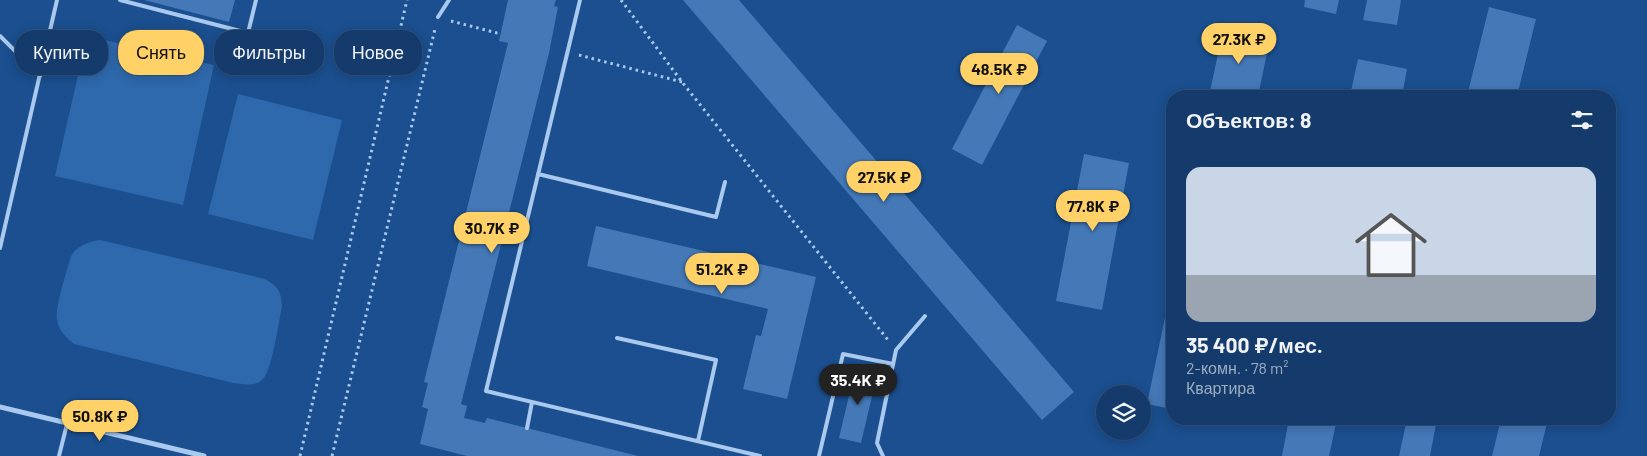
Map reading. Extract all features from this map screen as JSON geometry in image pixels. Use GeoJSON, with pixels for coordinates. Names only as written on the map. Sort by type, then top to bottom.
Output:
{"type":"FeatureCollection","features":[{"type":"Feature","properties":{"kind":"street"},"geometry":{"type":"LineString","coordinates":[[0,407],[204,456]]}},
{"type":"Feature","properties":{"kind":"lane"},"geometry":{"type":"LineString","coordinates":[[0,248],[57,0]]}},
{"type":"Feature","properties":{"kind":"lane"},"geometry":{"type":"LineString","coordinates":[[120,0],[248,33],[256,0]]}},
{"type":"Feature","properties":{"kind":"lane"},"geometry":{"type":"LineString","coordinates":[[438,17],[449,0]]}},
{"type":"Feature","properties":{"kind":"lane"},"geometry":{"type":"LineString","coordinates":[[580,0],[486,390],[760,456]]}},
{"type":"Feature","properties":{"kind":"lane"},"geometry":{"type":"LineString","coordinates":[[0,36],[40,76]]}},
{"type":"Feature","properties":{"kind":"lane"},"geometry":{"type":"LineString","coordinates":[[538,174],[716,217],[725,182]]}},
{"type":"Feature","properties":{"kind":"lane"},"geometry":{"type":"LineString","coordinates":[[883,456],[878,443],[896,350],[925,316]]}},
{"type":"Feature","properties":{"kind":"lane"},"geometry":{"type":"LineString","coordinates":[[617,338],[716,360],[698,441]]}},
{"type":"Feature","properties":{"kind":"lane"},"geometry":{"type":"LineString","coordinates":[[819,456],[843,354],[894,364]]}},
{"type":"Feature","properties":{"kind":"lane"},"geometry":{"type":"LineString","coordinates":[[527,428],[532,402]]}},
{"type":"Feature","properties":{"kind":"lane"},"geometry":{"type":"LineString","coordinates":[[59,456],[67,424]]}},
{"type":"Feature","properties":{"kind":"path"},"geometry":{"type":"LineString","coordinates":[[300,456],[407,0]]}},
{"type":"Feature","properties":{"kind":"path"},"geometry":{"type":"LineString","coordinates":[[621,0],[682,82],[896,350]]}},
{"type":"Feature","properties":{"kind":"path"},"geometry":{"type":"LineString","coordinates":[[332,456],[438,17],[501,34]]}},
{"type":"Feature","properties":{"kind":"path"},"geometry":{"type":"LineString","coordinates":[[567,52],[682,82]]}},
{"type":"Feature","properties":{"kind":"shaded area"},"geometry":{"type":"Polygon","coordinates":[[[108,41],[118,43],[118,75],[204,75],[204,63],[214,65],[183,205],[55,176],[78,75],[108,75],[108,41]]]}},
{"type":"Feature","properties":{"kind":"shaded area"},"geometry":{"type":"Polygon","coordinates":[[[238,94],[342,120],[313,240],[208,214],[238,94]]]}},
{"type":"Feature","properties":{"kind":"shaded area"},"geometry":{"type":"Polygon","coordinates":[[[100,240],[265,279],[273,284],[280,293],[282,306],[272,356],[263,379],[253,384],[233,383],[74,344],[62,332],[57,320],[57,307],[61,291],[71,256],[74,252],[84,245],[100,240]]]}},
{"type":"Feature","properties":{"kind":"building"},"geometry":{"type":"Polygon","coordinates":[[[144,0],[235,0],[229,22],[144,0]]]}},
{"type":"Feature","properties":{"kind":"building"},"geometry":{"type":"Polygon","coordinates":[[[508,0],[556,0],[554,6],[558,7],[549,53],[461,404],[467,406],[464,418],[485,423],[487,418],[638,456],[467,456],[420,444],[428,409],[422,407],[428,383],[424,382],[508,43],[499,41],[508,0]]]}},
{"type":"Feature","properties":{"kind":"building"},"geometry":{"type":"Polygon","coordinates":[[[683,0],[739,0],[1074,392],[1042,420],[683,0]]]}},
{"type":"Feature","properties":{"kind":"building"},"geometry":{"type":"Polygon","coordinates":[[[1305,0],[1339,0],[1336,14],[1304,7],[1305,0]]]}},
{"type":"Feature","properties":{"kind":"building"},"geometry":{"type":"Polygon","coordinates":[[[1367,0],[1401,0],[1397,25],[1363,20],[1367,0]]]}},
{"type":"Feature","properties":{"kind":"building"},"geometry":{"type":"Polygon","coordinates":[[[1489,7],[1536,19],[1518,90],[1468,90],[1489,7]]]}},
{"type":"Feature","properties":{"kind":"building"},"geometry":{"type":"Polygon","coordinates":[[[1017,25],[1047,41],[982,165],[952,149],[1017,25]]]}},
{"type":"Feature","properties":{"kind":"building"},"geometry":{"type":"Polygon","coordinates":[[[1223,30],[1270,39],[1259,90],[1210,90],[1223,30]]]}},
{"type":"Feature","properties":{"kind":"building"},"geometry":{"type":"Polygon","coordinates":[[[1358,59],[1407,69],[1403,90],[1351,90],[1358,59]]]}},
{"type":"Feature","properties":{"kind":"building"},"geometry":{"type":"Polygon","coordinates":[[[1084,154],[1129,163],[1102,310],[1056,301],[1084,154]]]}},
{"type":"Feature","properties":{"kind":"building"},"geometry":{"type":"Polygon","coordinates":[[[596,226],[816,277],[787,399],[743,389],[756,335],[761,336],[768,309],[587,266],[596,226]]]}},
{"type":"Feature","properties":{"kind":"building"},"geometry":{"type":"Polygon","coordinates":[[[1166,313],[1166,408],[1151,405],[1151,385],[1166,313]]]}},
{"type":"Feature","properties":{"kind":"building"},"geometry":{"type":"Polygon","coordinates":[[[855,370],[877,375],[861,443],[839,438],[855,370]]]}},
{"type":"Feature","properties":{"kind":"building"},"geometry":{"type":"Polygon","coordinates":[[[1288,425],[1336,425],[1329,456],[1282,456],[1288,425]]]}},
{"type":"Feature","properties":{"kind":"building"},"geometry":{"type":"Polygon","coordinates":[[[1406,425],[1436,425],[1430,456],[1399,456],[1406,425]]]}},
{"type":"Feature","properties":{"kind":"building"},"geometry":{"type":"Polygon","coordinates":[[[1500,425],[1547,425],[1539,456],[1492,456],[1500,425]]]}}]}
